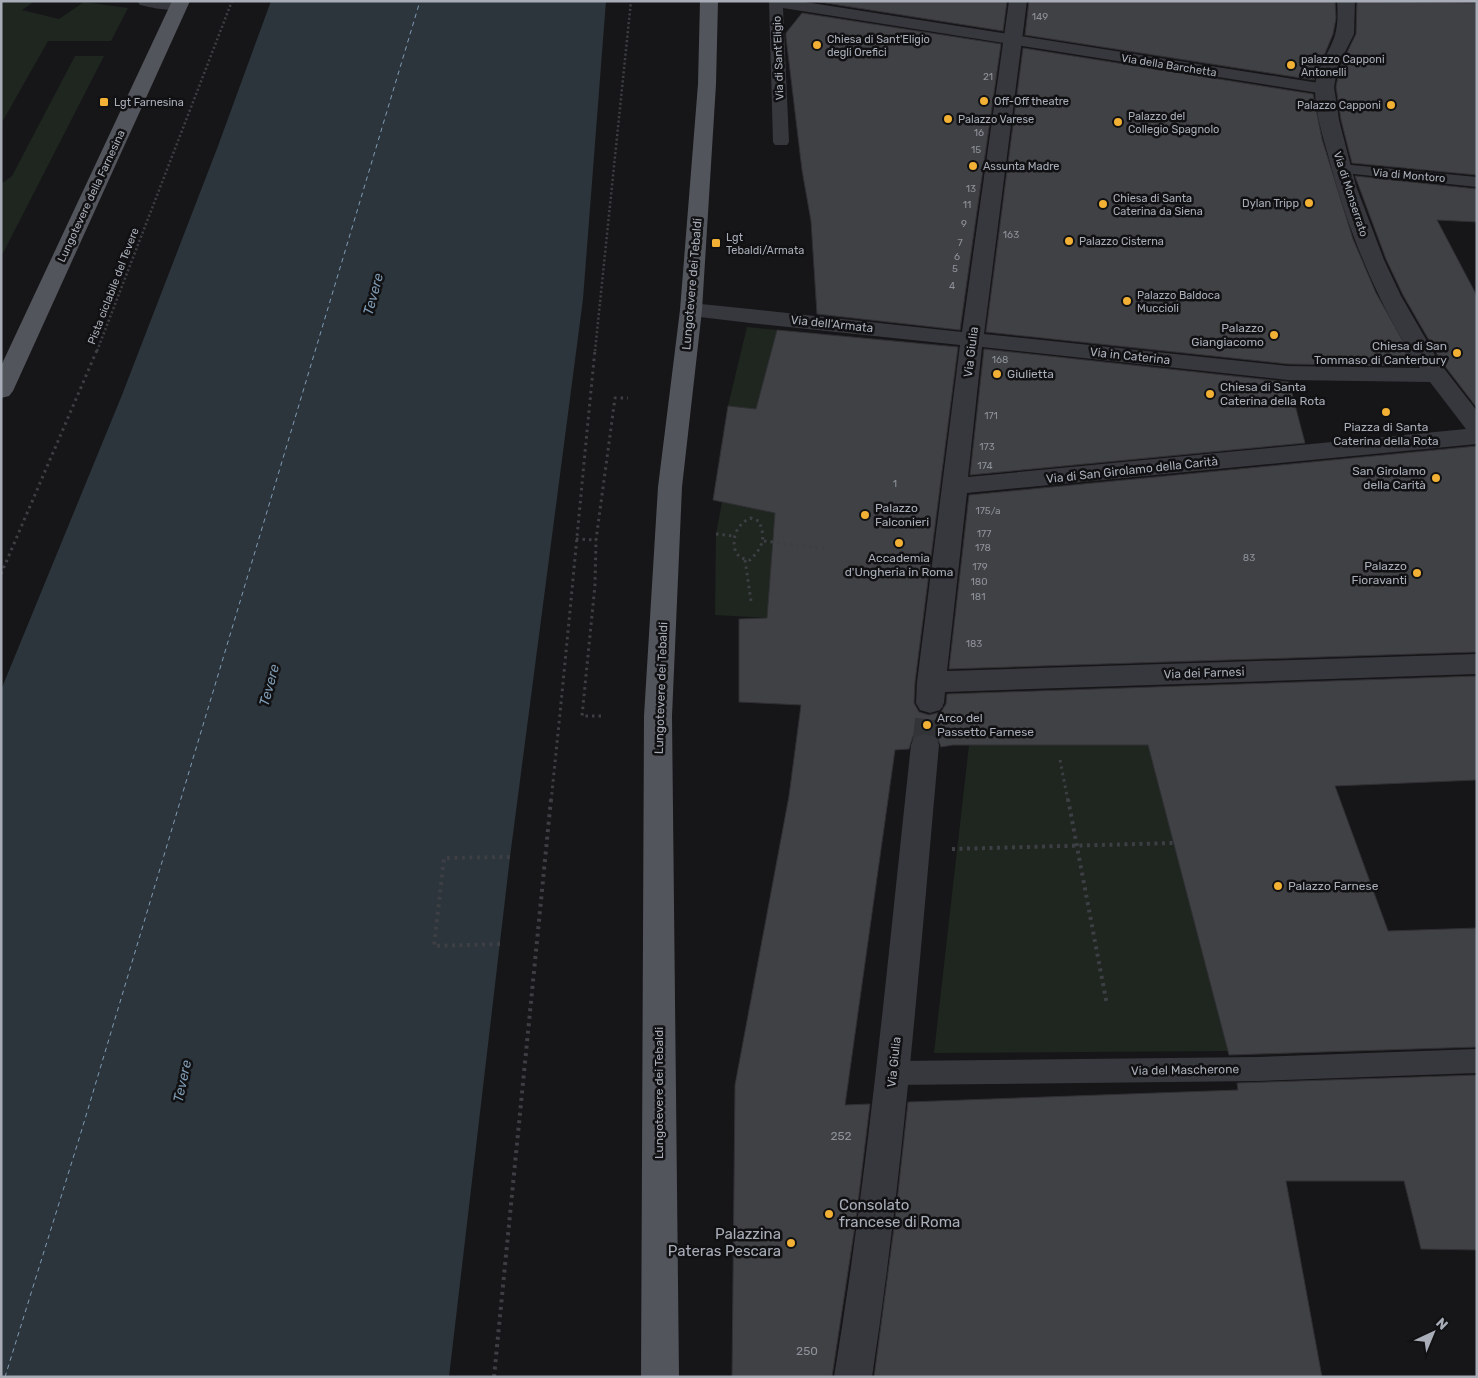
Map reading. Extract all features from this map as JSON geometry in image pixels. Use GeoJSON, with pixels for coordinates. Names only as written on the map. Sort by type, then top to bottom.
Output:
{"type":"FeatureCollection","features":[{"type":"Feature","properties":{"kind":"main road","name":"Lungotevere dei Tebaldi"},"geometry":{"type":"LineString","coordinates":[[660,1377],[658,716],[670,488],[691,310],[707,84],[708,1]]}},
{"type":"Feature","properties":{"kind":"main road","name":"Lungotevere della Farnesina"},"geometry":{"type":"LineString","coordinates":[[1,391],[180,3]]}},
{"type":"Feature","properties":{"kind":"street"},"geometry":{"type":"LineString","coordinates":[[146,1],[180,3]]}},
{"type":"Feature","properties":{"kind":"street","name":"Via Giulia"},"geometry":{"type":"LineString","coordinates":[[931,692],[972,338],[1018,1]]}},
{"type":"Feature","properties":{"kind":"street","name":"Via di Monserrato"},"geometry":{"type":"LineString","coordinates":[[1346,1],[1348,15],[1345,32],[1329,66],[1325,89],[1326,111],[1341,169],[1362,232],[1384,284],[1404,323],[1435,375]]}},
{"type":"Feature","properties":{"kind":"street","name":"Via dell'Armata"},"geometry":{"type":"LineString","coordinates":[[691,310],[972,338]]}},
{"type":"Feature","properties":{"kind":"street","name":"Via in Caterina"},"geometry":{"type":"LineString","coordinates":[[972,338],[1288,373],[1435,375]]}},
{"type":"Feature","properties":{"kind":"street"},"geometry":{"type":"LineString","coordinates":[[1435,375],[1450,397],[1477,427]]}},
{"type":"Feature","properties":{"kind":"street","name":"Via di San Girolamo della Carità"},"geometry":{"type":"LineString","coordinates":[[955,486],[1477,436]]}},
{"type":"Feature","properties":{"kind":"street","name":"Via dei Farnesi"},"geometry":{"type":"LineString","coordinates":[[931,692],[1477,664]]}},
{"type":"Feature","properties":{"kind":"street","name":"Via Giulia"},"geometry":{"type":"LineString","coordinates":[[853,1377],[863,1316],[893,1074],[925,745]]}},
{"type":"Feature","properties":{"kind":"lane","name":"Via di Sant'Eligio"},"geometry":{"type":"LineString","coordinates":[[781,142],[776,2],[1013,40]]}},
{"type":"Feature","properties":{"kind":"lane","name":"Via della Barchetta"},"geometry":{"type":"LineString","coordinates":[[1013,40],[1325,89]]}},
{"type":"Feature","properties":{"kind":"lane","name":"Via di Montoro"},"geometry":{"type":"LineString","coordinates":[[1341,169],[1477,182]]}},
{"type":"Feature","properties":{"kind":"lane","name":"Via del Mascherone"},"geometry":{"type":"LineString","coordinates":[[893,1074],[1259,1069],[1477,1061]]}},
{"type":"Feature","properties":{"kind":"path","name":"Pista ciclabile del Tevere"},"geometry":{"type":"LineString","coordinates":[[1,574],[105,332],[232,1]]}},
{"type":"Feature","properties":{"kind":"path"},"geometry":{"type":"LineString","coordinates":[[494,1377],[534,960],[572,608],[576,539],[630,1]]}},
{"type":"Feature","properties":{"kind":"path"},"geometry":{"type":"LineString","coordinates":[[600,716],[582,716],[595,585],[596,540],[615,398],[628,398]]}},
{"type":"Feature","properties":{"kind":"path"},"geometry":{"type":"LineString","coordinates":[[754,518],[763,529],[764,541],[755,555],[750,560],[745,560],[737,556],[734,551],[734,536],[737,528],[744,520],[754,518]]}},
{"type":"Feature","properties":{"kind":"path"},"geometry":{"type":"LineString","coordinates":[[716,534],[734,536]]}},
{"type":"Feature","properties":{"kind":"path"},"geometry":{"type":"LineString","coordinates":[[576,539],[596,540]]}},
{"type":"Feature","properties":{"kind":"path"},"geometry":{"type":"LineString","coordinates":[[764,541],[828,549]]}},
{"type":"Feature","properties":{"kind":"path"},"geometry":{"type":"LineString","coordinates":[[745,560],[751,601]]}},
{"type":"Feature","properties":{"kind":"path"},"geometry":{"type":"LineString","coordinates":[[1060,760],[1107,1006]]}},
{"type":"Feature","properties":{"kind":"path"},"geometry":{"type":"LineString","coordinates":[[914,848],[1174,843]]}},
{"type":"Feature","properties":{"kind":"path"},"geometry":{"type":"LineString","coordinates":[[500,944],[434,946],[444,858],[510,857]]}},
{"type":"Feature","properties":{"kind":"shaded area"},"geometry":{"type":"Polygon","coordinates":[[[1,1],[35,1],[22,10],[59,19],[84,2],[128,8],[111,41],[48,41],[1,124],[1,1]]]}},
{"type":"Feature","properties":{"kind":"shaded area"},"geometry":{"type":"Polygon","coordinates":[[[75,56],[104,56],[1,257],[1,184],[12,176],[75,56]]]}},
{"type":"Feature","properties":{"kind":"shaded area"},"geometry":{"type":"Polygon","coordinates":[[[747,327],[777,330],[768,364],[793,413],[728,406],[747,327]]]}},
{"type":"Feature","properties":{"kind":"shaded area"},"geometry":{"type":"Polygon","coordinates":[[[722,502],[834,518],[772,567],[767,618],[715,615],[716,534],[722,502]]]}},
{"type":"Feature","properties":{"kind":"shaded area"},"geometry":{"type":"Polygon","coordinates":[[[969,745],[1148,745],[1228,1051],[934,1053],[969,745]]]}},
{"type":"Feature","properties":{"kind":"water","name":"Tevere"},"geometry":{"type":"Polygon","coordinates":[[[271,1],[606,1],[583,299],[510,857],[449,1377],[1,1377],[1,690],[122,395],[218,146],[271,1]]]}},
{"type":"Feature","properties":{"kind":"building"},"geometry":{"type":"Polygon","coordinates":[[[813,1],[1007,1],[1003,31],[813,1]]]}},
{"type":"Feature","properties":{"kind":"building"},"geometry":{"type":"Polygon","coordinates":[[[1029,1],[1335,1],[1336,18],[1333,34],[1314,80],[1025,35],[1029,1]]]}},
{"type":"Feature","properties":{"kind":"building"},"geometry":{"type":"Polygon","coordinates":[[[1357,1],[1477,3],[1477,175],[1352,163],[1341,120],[1336,87],[1340,67],[1356,34],[1357,1]]]}},
{"type":"Feature","properties":{"kind":"building"},"geometry":{"type":"Polygon","coordinates":[[[802,13],[1001,44],[960,330],[817,314],[811,221],[802,170],[786,37],[786,33],[802,13]]]}},
{"type":"Feature","properties":{"kind":"building"},"geometry":{"type":"Polygon","coordinates":[[[1023,48],[1313,94],[1322,139],[1353,239],[1376,293],[1417,366],[1288,364],[986,332],[1023,48]]]}},
{"type":"Feature","properties":{"kind":"building"},"geometry":{"type":"Polygon","coordinates":[[[1355,176],[1477,189],[1477,222],[1437,220],[1477,296],[1477,408],[1441,361],[1403,295],[1386,259],[1355,176]]]}},
{"type":"Feature","properties":{"kind":"building"},"geometry":{"type":"Polygon","coordinates":[[[777,330],[958,347],[915,682],[914,703],[919,712],[929,715],[941,712],[946,704],[947,694],[1477,676],[1477,780],[1335,786],[1388,931],[1477,928],[1477,1047],[1229,1055],[1148,745],[953,745],[941,747],[937,736],[924,732],[913,736],[909,749],[895,750],[845,1105],[870,1104],[856,1219],[832,1377],[732,1377],[735,1085],[789,796],[801,705],[739,702],[739,619],[767,618],[775,513],[713,500],[728,406],[756,409],[777,330]]]}},
{"type":"Feature","properties":{"kind":"building"},"geometry":{"type":"Polygon","coordinates":[[[984,349],[1289,382],[1305,443],[970,475],[984,349]]]}},
{"type":"Feature","properties":{"kind":"building"},"geometry":{"type":"Polygon","coordinates":[[[1477,446],[1477,652],[949,669],[969,495],[1477,446]]]}},
{"type":"Feature","properties":{"kind":"building"},"geometry":{"type":"Polygon","coordinates":[[[1477,1075],[1477,1250],[1421,1249],[1404,1181],[1286,1181],[1322,1377],[874,1377],[895,1220],[908,1102],[1238,1090],[1237,1083],[1477,1075]]]}},
{"type":"Feature","properties":{"kind":"ferry route"},"geometry":{"type":"LineString","coordinates":[[5,1377],[79,1139],[420,1]]}},
{"type":"Feature","properties":{"kind":"tunnel"},"geometry":{"type":"LineString","coordinates":[[925,745],[930,703]]}},
{"type":"Feature","properties":{"kind":"place","name":"Chiesa di Sant'Eligio degli Orefici"},"geometry":{"type":"Point","coordinates":[817,45]}},
{"type":"Feature","properties":{"kind":"place","name":"palazzo Capponi Antonelli"},"geometry":{"type":"Point","coordinates":[1291,65]}},
{"type":"Feature","properties":{"kind":"place","name":"Off-Off theatre"},"geometry":{"type":"Point","coordinates":[984,101]}},
{"type":"Feature","properties":{"kind":"place","name":"Lgt Farnesina"},"geometry":{"type":"Point","coordinates":[104,102]}},
{"type":"Feature","properties":{"kind":"place","name":"Palazzo Capponi"},"geometry":{"type":"Point","coordinates":[1391,105]}},
{"type":"Feature","properties":{"kind":"place","name":"Palazzo Varese"},"geometry":{"type":"Point","coordinates":[948,119]}},
{"type":"Feature","properties":{"kind":"place","name":"Palazzo del Collegio Spagnolo"},"geometry":{"type":"Point","coordinates":[1118,122]}},
{"type":"Feature","properties":{"kind":"place","name":"Assunta Madre"},"geometry":{"type":"Point","coordinates":[973,166]}},
{"type":"Feature","properties":{"kind":"place","name":"Dylan Tripp"},"geometry":{"type":"Point","coordinates":[1309,203]}},
{"type":"Feature","properties":{"kind":"place","name":"Chiesa di Santa Caterina da Siena"},"geometry":{"type":"Point","coordinates":[1103,204]}},
{"type":"Feature","properties":{"kind":"place","name":"Palazzo Cisterna"},"geometry":{"type":"Point","coordinates":[1069,241]}},
{"type":"Feature","properties":{"kind":"place","name":"Lgt Tebaldi/Armata"},"geometry":{"type":"Point","coordinates":[716,243]}},
{"type":"Feature","properties":{"kind":"place","name":"Palazzo Baldoca Muccioli"},"geometry":{"type":"Point","coordinates":[1127,301]}},
{"type":"Feature","properties":{"kind":"place","name":"Palazzo Giangiacomo"},"geometry":{"type":"Point","coordinates":[1274,335]}},
{"type":"Feature","properties":{"kind":"place","name":"Chiesa di San Tommaso di Canterbury"},"geometry":{"type":"Point","coordinates":[1457,353]}},
{"type":"Feature","properties":{"kind":"place","name":"Giulietta"},"geometry":{"type":"Point","coordinates":[997,374]}},
{"type":"Feature","properties":{"kind":"place","name":"Chiesa di Santa Caterina della Rota"},"geometry":{"type":"Point","coordinates":[1210,394]}},
{"type":"Feature","properties":{"kind":"place","name":"Piazza di Santa Caterina della Rota"},"geometry":{"type":"Point","coordinates":[1386,412]}},
{"type":"Feature","properties":{"kind":"place","name":"San Girolamo della Carità"},"geometry":{"type":"Point","coordinates":[1436,478]}},
{"type":"Feature","properties":{"kind":"place","name":"Palazzo Falconieri"},"geometry":{"type":"Point","coordinates":[865,515]}},
{"type":"Feature","properties":{"kind":"place","name":"Accademia d'Ungheria in Roma"},"geometry":{"type":"Point","coordinates":[899,543]}},
{"type":"Feature","properties":{"kind":"place","name":"Palazzo Fioravanti"},"geometry":{"type":"Point","coordinates":[1417,573]}},
{"type":"Feature","properties":{"kind":"place","name":"Arco del Passetto Farnese"},"geometry":{"type":"Point","coordinates":[927,725]}},
{"type":"Feature","properties":{"kind":"place","name":"Palazzo Farnese"},"geometry":{"type":"Point","coordinates":[1278,886]}},
{"type":"Feature","properties":{"kind":"place","name":"Consolato francese di Roma"},"geometry":{"type":"Point","coordinates":[829,1214]}},
{"type":"Feature","properties":{"kind":"place","name":"Palazzina Pateras Pescara"},"geometry":{"type":"Point","coordinates":[791,1243]}}]}
